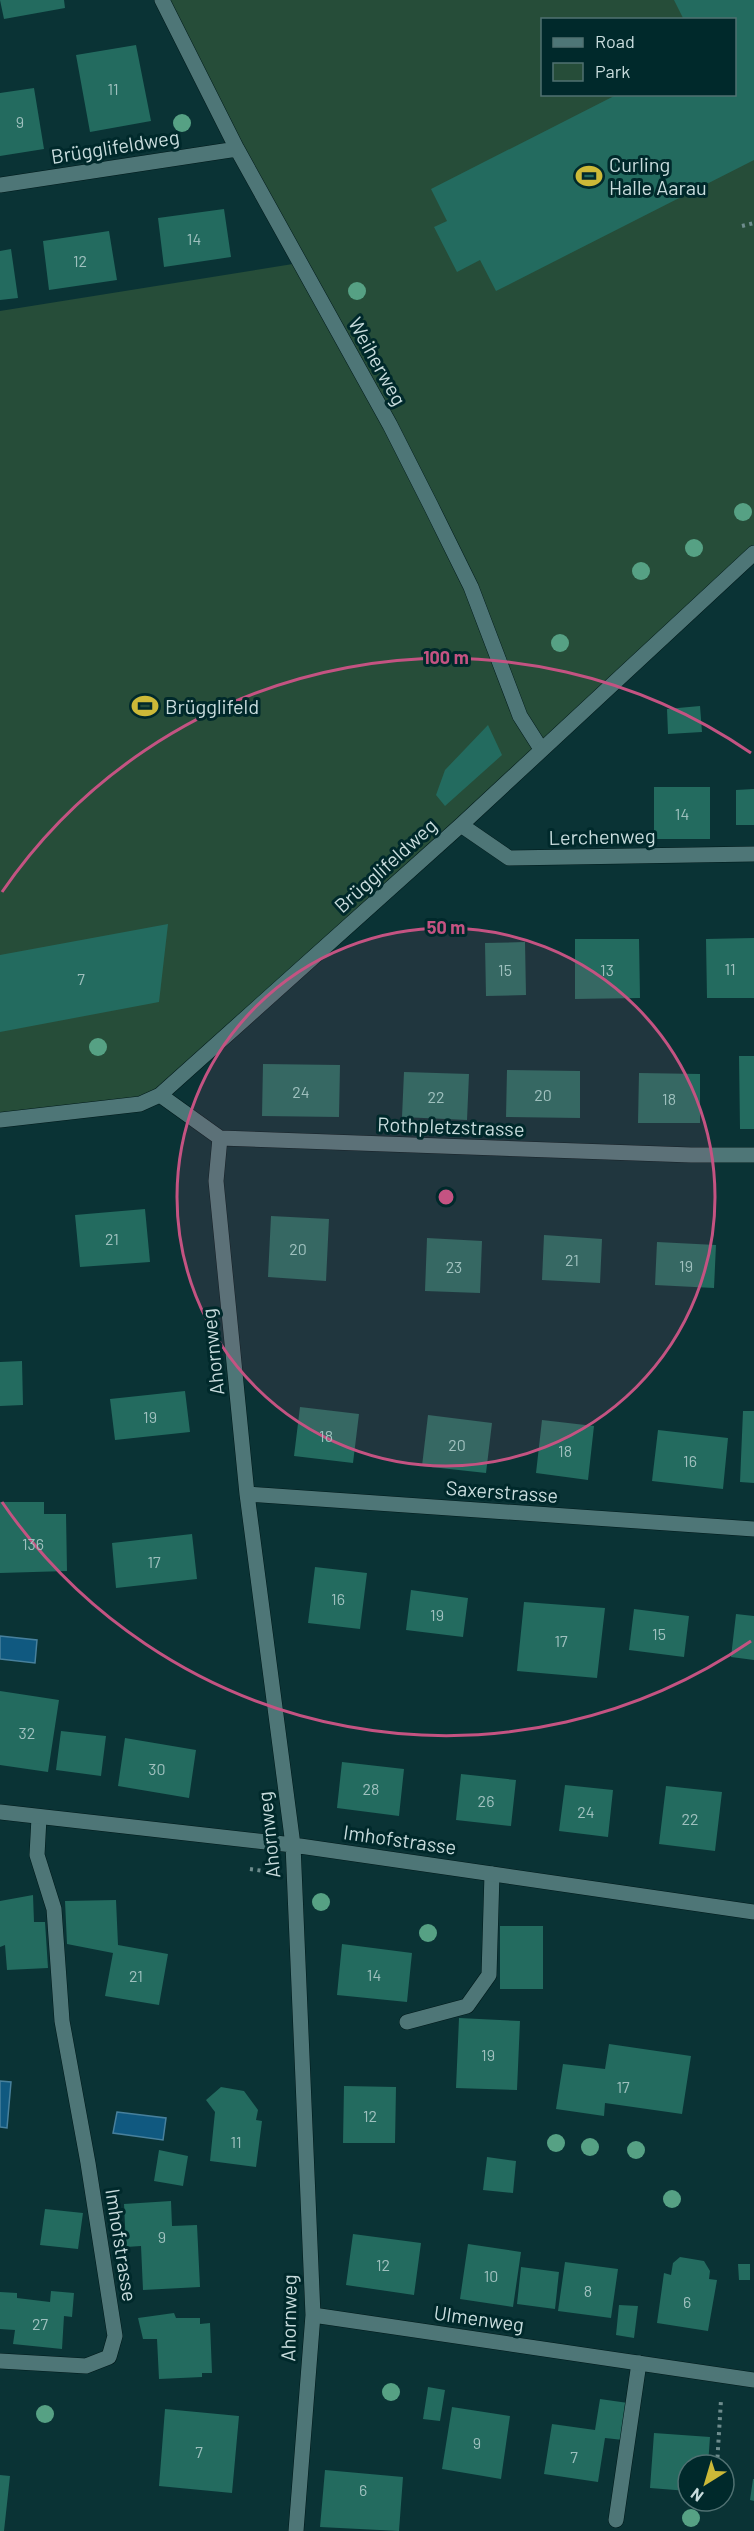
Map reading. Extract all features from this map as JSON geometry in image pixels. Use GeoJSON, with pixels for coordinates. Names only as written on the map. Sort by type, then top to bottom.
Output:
{"type":"FeatureCollection","features":[{"type":"Feature","properties":{"kind":"street","name":"Weiherweg"},"geometry":{"type":"LineString","coordinates":[[162,0],[237,149],[421,486],[471,587],[520,716],[541,749]]}},
{"type":"Feature","properties":{"kind":"street","name":"Brügglifeldweg"},"geometry":{"type":"LineString","coordinates":[[0,185],[237,149]]}},
{"type":"Feature","properties":{"kind":"street","name":"Brügglifeldweg"},"geometry":{"type":"LineString","coordinates":[[0,1120],[140,1104],[160,1095],[461,825],[754,553]]}},
{"type":"Feature","properties":{"kind":"street","name":"Lerchenweg"},"geometry":{"type":"LineString","coordinates":[[461,825],[509,858],[754,854]]}},
{"type":"Feature","properties":{"kind":"street"},"geometry":{"type":"LineString","coordinates":[[160,1095],[220,1138]]}},
{"type":"Feature","properties":{"kind":"street","name":"Rothpletzstrasse"},"geometry":{"type":"LineString","coordinates":[[220,1138],[754,1155]]}},
{"type":"Feature","properties":{"kind":"street","name":"Ahornweg"},"geometry":{"type":"LineString","coordinates":[[220,1138],[216,1181],[247,1494],[292,1845],[313,2315],[296,2531]]}},
{"type":"Feature","properties":{"kind":"street","name":"Saxerstrasse"},"geometry":{"type":"LineString","coordinates":[[247,1494],[754,1528]]}},
{"type":"Feature","properties":{"kind":"street","name":"Imhofstrasse"},"geometry":{"type":"LineString","coordinates":[[0,1812],[292,1845],[754,1912]]}},
{"type":"Feature","properties":{"kind":"street","name":"Imhofstrasse"},"geometry":{"type":"LineString","coordinates":[[0,2361],[86,2366],[109,2357],[115,2336],[88,2163],[62,2021],[54,1908],[37,1855],[39,1818]]}},
{"type":"Feature","properties":{"kind":"street"},"geometry":{"type":"LineString","coordinates":[[406,2022],[467,2006],[489,1975],[492,1874]]}},
{"type":"Feature","properties":{"kind":"street","name":"Ulmenweg"},"geometry":{"type":"LineString","coordinates":[[313,2315],[754,2380]]}},
{"type":"Feature","properties":{"kind":"street"},"geometry":{"type":"LineString","coordinates":[[616,2520],[639,2363]]}},
{"type":"Feature","properties":{"kind":"path"},"geometry":{"type":"LineString","coordinates":[[742,226],[754,223]]}},
{"type":"Feature","properties":{"kind":"path"},"geometry":{"type":"LineString","coordinates":[[718,2453],[723,2376]]}},
{"type":"Feature","properties":{"kind":"green space"},"geometry":{"type":"Polygon","coordinates":[[[162,0],[754,0],[754,553],[160,1095],[0,1120],[0,311],[299,263],[162,0]]]}},
{"type":"Feature","properties":{"kind":"water"},"geometry":{"type":"Polygon","coordinates":[[[0,1636],[37,1640],[35,1663],[0,1659],[0,1636]]]}},
{"type":"Feature","properties":{"kind":"water"},"geometry":{"type":"Polygon","coordinates":[[[0,2081],[11,2082],[7,2128],[0,2127],[0,2081]]]}},
{"type":"Feature","properties":{"kind":"water"},"geometry":{"type":"Polygon","coordinates":[[[117,2112],[166,2118],[163,2140],[113,2133],[117,2112]]]}},
{"type":"Feature","properties":{"kind":"building"},"geometry":{"type":"Polygon","coordinates":[[[0,0],[64,0],[65,8],[4,19],[0,0]]]}},
{"type":"Feature","properties":{"kind":"building"},"geometry":{"type":"Polygon","coordinates":[[[674,0],[754,0],[754,160],[496,291],[480,260],[457,272],[434,227],[447,221],[431,189],[614,96],[736,96],[736,18],[683,18],[674,0]]]}},
{"type":"Feature","properties":{"kind":"building"},"geometry":{"type":"Polygon","coordinates":[[[136,45],[151,121],[90,132],[76,55],[136,45]]]}},
{"type":"Feature","properties":{"kind":"building"},"geometry":{"type":"Polygon","coordinates":[[[34,88],[44,149],[0,156],[0,93],[34,88]]]}},
{"type":"Feature","properties":{"kind":"building"},"geometry":{"type":"Polygon","coordinates":[[[224,209],[231,257],[164,267],[158,218],[224,209]]]}},
{"type":"Feature","properties":{"kind":"building"},"geometry":{"type":"Polygon","coordinates":[[[109,231],[117,280],[49,290],[43,241],[109,231]]]}},
{"type":"Feature","properties":{"kind":"building"},"geometry":{"type":"Polygon","coordinates":[[[11,249],[18,298],[0,300],[0,251],[11,249]]]}},
{"type":"Feature","properties":{"kind":"building"},"geometry":{"type":"Polygon","coordinates":[[[700,706],[702,732],[668,734],[667,709],[700,706]]]}},
{"type":"Feature","properties":{"kind":"building"},"geometry":{"type":"Polygon","coordinates":[[[488,725],[502,755],[445,806],[436,795],[445,770],[488,725]]]}},
{"type":"Feature","properties":{"kind":"building"},"geometry":{"type":"Polygon","coordinates":[[[654,787],[710,787],[710,839],[654,839],[654,787]]]}},
{"type":"Feature","properties":{"kind":"building"},"geometry":{"type":"Polygon","coordinates":[[[754,789],[754,825],[736,825],[736,790],[754,789]]]}},
{"type":"Feature","properties":{"kind":"building"},"geometry":{"type":"Polygon","coordinates":[[[168,924],[159,1002],[0,1032],[0,955],[168,924]]]}},
{"type":"Feature","properties":{"kind":"building"},"geometry":{"type":"Polygon","coordinates":[[[754,938],[754,998],[707,998],[706,939],[754,938]]]}},
{"type":"Feature","properties":{"kind":"building"},"geometry":{"type":"Polygon","coordinates":[[[575,939],[639,939],[640,998],[575,999],[575,939]]]}},
{"type":"Feature","properties":{"kind":"building"},"geometry":{"type":"Polygon","coordinates":[[[525,942],[526,995],[486,996],[485,943],[525,942]]]}},
{"type":"Feature","properties":{"kind":"building"},"geometry":{"type":"Polygon","coordinates":[[[739,1056],[754,1056],[754,1129],[740,1129],[739,1056]]]}},
{"type":"Feature","properties":{"kind":"building"},"geometry":{"type":"Polygon","coordinates":[[[263,1064],[340,1065],[339,1117],[262,1116],[263,1064]]]}},
{"type":"Feature","properties":{"kind":"building"},"geometry":{"type":"Polygon","coordinates":[[[507,1070],[580,1071],[580,1118],[506,1117],[507,1070]]]}},
{"type":"Feature","properties":{"kind":"building"},"geometry":{"type":"Polygon","coordinates":[[[404,1072],[469,1074],[467,1120],[402,1117],[404,1072]]]}},
{"type":"Feature","properties":{"kind":"building"},"geometry":{"type":"Polygon","coordinates":[[[639,1073],[700,1074],[700,1123],[638,1123],[639,1073]]]}},
{"type":"Feature","properties":{"kind":"building"},"geometry":{"type":"Polygon","coordinates":[[[145,1209],[150,1262],[80,1267],[75,1215],[145,1209]]]}},
{"type":"Feature","properties":{"kind":"building"},"geometry":{"type":"Polygon","coordinates":[[[271,1216],[329,1219],[326,1281],[268,1277],[271,1216]]]}},
{"type":"Feature","properties":{"kind":"building"},"geometry":{"type":"Polygon","coordinates":[[[544,1235],[602,1239],[600,1283],[542,1280],[544,1235]]]}},
{"type":"Feature","properties":{"kind":"building"},"geometry":{"type":"Polygon","coordinates":[[[427,1238],[482,1241],[480,1293],[425,1291],[427,1238]]]}},
{"type":"Feature","properties":{"kind":"building"},"geometry":{"type":"Polygon","coordinates":[[[657,1242],[716,1245],[714,1288],[655,1285],[657,1242]]]}},
{"type":"Feature","properties":{"kind":"building"},"geometry":{"type":"Polygon","coordinates":[[[22,1361],[23,1405],[0,1406],[0,1362],[22,1361]]]}},
{"type":"Feature","properties":{"kind":"building"},"geometry":{"type":"Polygon","coordinates":[[[185,1391],[190,1432],[115,1440],[110,1399],[185,1391]]]}},
{"type":"Feature","properties":{"kind":"building"},"geometry":{"type":"Polygon","coordinates":[[[300,1407],[359,1414],[353,1463],[294,1456],[300,1407]]]}},
{"type":"Feature","properties":{"kind":"building"},"geometry":{"type":"Polygon","coordinates":[[[743,1411],[754,1411],[754,1483],[740,1482],[743,1411]]]}},
{"type":"Feature","properties":{"kind":"building"},"geometry":{"type":"Polygon","coordinates":[[[428,1415],[492,1423],[486,1473],[422,1466],[428,1415]]]}},
{"type":"Feature","properties":{"kind":"building"},"geometry":{"type":"Polygon","coordinates":[[[542,1420],[594,1426],[588,1480],[536,1473],[542,1420]]]}},
{"type":"Feature","properties":{"kind":"building"},"geometry":{"type":"Polygon","coordinates":[[[658,1430],[728,1438],[723,1489],[652,1481],[658,1430]]]}},
{"type":"Feature","properties":{"kind":"building"},"geometry":{"type":"Polygon","coordinates":[[[0,1502],[44,1502],[44,1514],[66,1514],[67,1571],[0,1573],[0,1502]]]}},
{"type":"Feature","properties":{"kind":"building"},"geometry":{"type":"Polygon","coordinates":[[[192,1534],[197,1579],[116,1588],[112,1543],[192,1534]]]}},
{"type":"Feature","properties":{"kind":"building"},"geometry":{"type":"Polygon","coordinates":[[[315,1567],[367,1573],[360,1629],[308,1623],[315,1567]]]}},
{"type":"Feature","properties":{"kind":"building"},"geometry":{"type":"Polygon","coordinates":[[[411,1590],[468,1598],[463,1637],[406,1630],[411,1590]]]}},
{"type":"Feature","properties":{"kind":"building"},"geometry":{"type":"Polygon","coordinates":[[[524,1602],[605,1608],[597,1678],[517,1671],[524,1602]]]}},
{"type":"Feature","properties":{"kind":"building"},"geometry":{"type":"Polygon","coordinates":[[[634,1609],[689,1616],[684,1657],[629,1650],[634,1609]]]}},
{"type":"Feature","properties":{"kind":"building"},"geometry":{"type":"Polygon","coordinates":[[[736,1614],[754,1616],[754,1660],[731,1657],[736,1614]]]}},
{"type":"Feature","properties":{"kind":"building"},"geometry":{"type":"Polygon","coordinates":[[[0,1691],[59,1700],[48,1772],[0,1765],[0,1691]]]}},
{"type":"Feature","properties":{"kind":"building"},"geometry":{"type":"Polygon","coordinates":[[[61,1731],[106,1736],[101,1776],[56,1770],[61,1731]]]}},
{"type":"Feature","properties":{"kind":"building"},"geometry":{"type":"Polygon","coordinates":[[[125,1738],[196,1750],[189,1798],[118,1786],[125,1738]]]}},
{"type":"Feature","properties":{"kind":"building"},"geometry":{"type":"Polygon","coordinates":[[[342,1762],[404,1769],[399,1816],[337,1808],[342,1762]]]}},
{"type":"Feature","properties":{"kind":"building"},"geometry":{"type":"Polygon","coordinates":[[[461,1774],[516,1780],[511,1826],[456,1820],[461,1774]]]}},
{"type":"Feature","properties":{"kind":"building"},"geometry":{"type":"Polygon","coordinates":[[[565,1785],[613,1790],[608,1837],[559,1831],[565,1785]]]}},
{"type":"Feature","properties":{"kind":"building"},"geometry":{"type":"Polygon","coordinates":[[[666,1786],[722,1792],[715,1851],[659,1844],[666,1786]]]}},
{"type":"Feature","properties":{"kind":"building"},"geometry":{"type":"Polygon","coordinates":[[[33,1895],[34,1922],[45,1922],[48,1968],[7,1970],[5,1945],[0,1947],[0,1901],[33,1895]]]}},
{"type":"Feature","properties":{"kind":"building"},"geometry":{"type":"Polygon","coordinates":[[[116,1900],[118,1945],[168,1954],[159,2005],[105,1996],[113,1953],[67,1944],[65,1901],[116,1900]]]}},
{"type":"Feature","properties":{"kind":"building"},"geometry":{"type":"Polygon","coordinates":[[[500,1926],[543,1926],[543,1989],[500,1989],[500,1926]]]}},
{"type":"Feature","properties":{"kind":"building"},"geometry":{"type":"Polygon","coordinates":[[[342,1944],[412,1953],[407,2002],[337,1995],[342,1944]]]}},
{"type":"Feature","properties":{"kind":"building"},"geometry":{"type":"Polygon","coordinates":[[[459,2018],[520,2021],[517,2090],[456,2088],[459,2018]]]}},
{"type":"Feature","properties":{"kind":"building"},"geometry":{"type":"Polygon","coordinates":[[[609,2044],[691,2056],[682,2114],[605,2103],[604,2116],[556,2109],[563,2064],[605,2069],[609,2044]]]}},
{"type":"Feature","properties":{"kind":"building"},"geometry":{"type":"Polygon","coordinates":[[[344,2086],[396,2087],[395,2143],[343,2143],[344,2086]]]}},
{"type":"Feature","properties":{"kind":"building"},"geometry":{"type":"Polygon","coordinates":[[[221,2087],[244,2091],[258,2110],[256,2120],[262,2121],[256,2167],[210,2161],[215,2112],[206,2100],[221,2087]]]}},
{"type":"Feature","properties":{"kind":"building"},"geometry":{"type":"Polygon","coordinates":[[[159,2150],[188,2156],[183,2186],[154,2181],[159,2150]]]}},
{"type":"Feature","properties":{"kind":"building"},"geometry":{"type":"Polygon","coordinates":[[[487,2157],[516,2161],[513,2193],[483,2190],[487,2157]]]}},
{"type":"Feature","properties":{"kind":"building"},"geometry":{"type":"Polygon","coordinates":[[[171,2201],[172,2226],[197,2225],[200,2287],[143,2290],[141,2246],[126,2247],[124,2204],[171,2201]]]}},
{"type":"Feature","properties":{"kind":"building"},"geometry":{"type":"Polygon","coordinates":[[[45,2209],[83,2213],[78,2249],[40,2245],[45,2209]]]}},
{"type":"Feature","properties":{"kind":"building"},"geometry":{"type":"Polygon","coordinates":[[[353,2234],[421,2243],[414,2295],[346,2285],[353,2234]]]}},
{"type":"Feature","properties":{"kind":"building"},"geometry":{"type":"Polygon","coordinates":[[[468,2244],[521,2252],[513,2307],[460,2299],[468,2244]]]}},
{"type":"Feature","properties":{"kind":"building"},"geometry":{"type":"Polygon","coordinates":[[[680,2257],[704,2261],[710,2271],[709,2279],[717,2280],[708,2331],[657,2323],[664,2273],[671,2275],[673,2263],[680,2257]]]}},
{"type":"Feature","properties":{"kind":"building"},"geometry":{"type":"Polygon","coordinates":[[[565,2262],[618,2269],[611,2318],[558,2311],[565,2262]]]}},
{"type":"Feature","properties":{"kind":"building"},"geometry":{"type":"Polygon","coordinates":[[[738,2264],[750,2264],[750,2280],[739,2280],[738,2264]]]}},
{"type":"Feature","properties":{"kind":"building"},"geometry":{"type":"Polygon","coordinates":[[[521,2267],[559,2272],[555,2309],[517,2304],[521,2267]]]}},
{"type":"Feature","properties":{"kind":"building"},"geometry":{"type":"Polygon","coordinates":[[[51,2291],[74,2293],[72,2317],[64,2316],[62,2349],[13,2344],[15,2330],[0,2329],[0,2292],[17,2293],[17,2298],[50,2302],[51,2291]]]}},
{"type":"Feature","properties":{"kind":"building"},"geometry":{"type":"Polygon","coordinates":[[[619,2305],[638,2306],[634,2338],[616,2335],[619,2305]]]}},
{"type":"Feature","properties":{"kind":"building"},"geometry":{"type":"Polygon","coordinates":[[[174,2313],[176,2318],[200,2318],[200,2324],[210,2323],[212,2373],[202,2373],[202,2377],[159,2379],[157,2339],[143,2339],[138,2318],[174,2313]]]}},
{"type":"Feature","properties":{"kind":"building"},"geometry":{"type":"Polygon","coordinates":[[[428,2387],[445,2390],[440,2421],[423,2419],[428,2387]]]}},
{"type":"Feature","properties":{"kind":"building"},"geometry":{"type":"Polygon","coordinates":[[[600,2399],[628,2403],[623,2440],[605,2438],[598,2482],[544,2474],[552,2424],[595,2430],[600,2399]]]}},
{"type":"Feature","properties":{"kind":"building"},"geometry":{"type":"Polygon","coordinates":[[[452,2407],[510,2416],[501,2479],[442,2469],[452,2407]]]}},
{"type":"Feature","properties":{"kind":"building"},"geometry":{"type":"Polygon","coordinates":[[[165,2409],[239,2416],[232,2493],[159,2486],[165,2409]]]}},
{"type":"Feature","properties":{"kind":"building"},"geometry":{"type":"Polygon","coordinates":[[[654,2433],[710,2437],[709,2453],[676,2453],[676,2490],[650,2488],[654,2433]]]}},
{"type":"Feature","properties":{"kind":"building"},"geometry":{"type":"Polygon","coordinates":[[[325,2470],[403,2477],[399,2531],[320,2527],[325,2470]]]}},
{"type":"Feature","properties":{"kind":"building"},"geometry":{"type":"Polygon","coordinates":[[[0,2475],[10,2476],[4,2531],[0,2531],[0,2475]]]}},
{"type":"Feature","properties":{"kind":"building"},"geometry":{"type":"Polygon","coordinates":[[[754,2479],[754,2501],[750,2500],[754,2479]]]}},
{"type":"Feature","properties":{"kind":"place","name":"Curling Halle Aarau"},"geometry":{"type":"Point","coordinates":[589,176]}},
{"type":"Feature","properties":{"kind":"place","name":"Brügglifeld"},"geometry":{"type":"Point","coordinates":[145,706]}}]}
